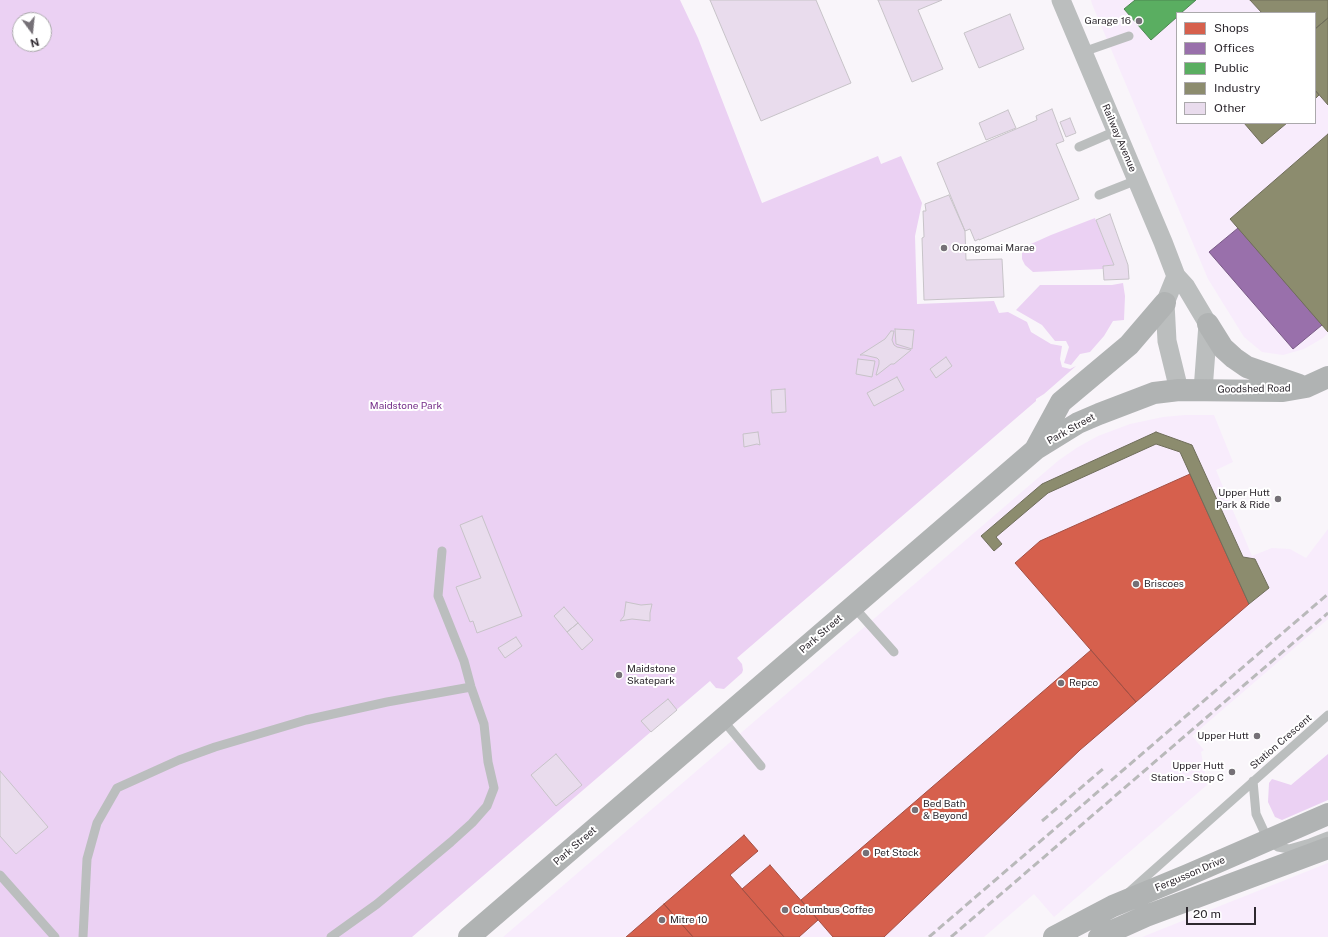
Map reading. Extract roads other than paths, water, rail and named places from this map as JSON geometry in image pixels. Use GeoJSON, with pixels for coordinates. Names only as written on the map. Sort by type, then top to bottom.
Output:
{"type":"FeatureCollection","features":[{"type":"Feature","properties":{"kind":"street","name":"Railway Avenue"},"geometry":{"type":"LineString","coordinates":[[1062,0],[1176,276],[1186,287],[1208,324]]}},
{"type":"Feature","properties":{"kind":"street"},"geometry":{"type":"LineString","coordinates":[[1036,449],[1061,402],[1128,345],[1165,303],[1176,276]]}},
{"type":"Feature","properties":{"kind":"street"},"geometry":{"type":"LineString","coordinates":[[1165,303],[1167,341],[1179,390]]}},
{"type":"Feature","properties":{"kind":"street"},"geometry":{"type":"LineString","coordinates":[[1208,324],[1223,348],[1247,368],[1306,387]]}},
{"type":"Feature","properties":{"kind":"street"},"geometry":{"type":"LineString","coordinates":[[1202,390],[1208,324]]}},
{"type":"Feature","properties":{"kind":"street","name":"Goodshed Road"},"geometry":{"type":"LineString","coordinates":[[1202,390],[1283,391],[1306,387],[1328,377]]}},
{"type":"Feature","properties":{"kind":"street","name":"Park Street"},"geometry":{"type":"LineString","coordinates":[[469,937],[1036,449],[1078,423],[1154,393],[1179,390],[1202,390]]}},
{"type":"Feature","properties":{"kind":"street","name":"Fergusson Drive"},"geometry":{"type":"LineString","coordinates":[[1054,937],[1113,906],[1328,814]]}},
{"type":"Feature","properties":{"kind":"street"},"geometry":{"type":"LineString","coordinates":[[1099,937],[1146,916],[1328,848]]}},
{"type":"Feature","properties":{"kind":"lane"},"geometry":{"type":"LineString","coordinates":[[1083,52],[1129,36]]}},
{"type":"Feature","properties":{"kind":"lane"},"geometry":{"type":"LineString","coordinates":[[1079,147],[1116,131]]}},
{"type":"Feature","properties":{"kind":"lane"},"geometry":{"type":"LineString","coordinates":[[1099,195],[1137,180]]}},
{"type":"Feature","properties":{"kind":"lane"},"geometry":{"type":"LineString","coordinates":[[337,935],[377,904],[472,823],[487,806],[494,788],[488,762],[484,724],[464,661],[438,596],[442,551]]}},
{"type":"Feature","properties":{"kind":"lane"},"geometry":{"type":"LineString","coordinates":[[853,606],[894,652]]}},
{"type":"Feature","properties":{"kind":"lane"},"geometry":{"type":"LineString","coordinates":[[83,937],[87,859],[97,823],[118,788],[179,760],[215,747],[306,720],[387,702],[471,687]]}},
{"type":"Feature","properties":{"kind":"lane","name":"Station Crescent"},"geometry":{"type":"LineString","coordinates":[[1268,840],[1256,814],[1253,781],[1328,715]]}},
{"type":"Feature","properties":{"kind":"lane"},"geometry":{"type":"LineString","coordinates":[[722,719],[761,766]]}},
{"type":"Feature","properties":{"kind":"lane"},"geometry":{"type":"LineString","coordinates":[[1113,906],[1253,781]]}},
{"type":"Feature","properties":{"kind":"lane"},"geometry":{"type":"LineString","coordinates":[[1268,840],[1278,847],[1289,849],[1328,836]]}},
{"type":"Feature","properties":{"kind":"lane"},"geometry":{"type":"LineString","coordinates":[[0,875],[55,937]]}},
{"type":"Feature","properties":{"kind":"railway"},"geometry":{"type":"LineString","coordinates":[[929,937],[1328,594]]}},
{"type":"Feature","properties":{"kind":"railway"},"geometry":{"type":"LineString","coordinates":[[951,937],[1328,613]]}},
{"type":"Feature","properties":{"kind":"railway"},"geometry":{"type":"LineString","coordinates":[[1042,821],[1104,768]]}},
{"type":"Feature","properties":{"kind":"place","name":"Garage 16"},"geometry":{"type":"Point","coordinates":[1139,21]}},
{"type":"Feature","properties":{"kind":"place","name":"Orongomai Marae"},"geometry":{"type":"Point","coordinates":[944,248]}},
{"type":"Feature","properties":{"kind":"place","name":"Upper Hutt Park & Ride"},"geometry":{"type":"Point","coordinates":[1278,499]}},
{"type":"Feature","properties":{"kind":"place","name":"Briscoes"},"geometry":{"type":"Point","coordinates":[1136,584]}},
{"type":"Feature","properties":{"kind":"place","name":"Maidstone Skatepark"},"geometry":{"type":"Point","coordinates":[619,675]}},
{"type":"Feature","properties":{"kind":"place","name":"Repco"},"geometry":{"type":"Point","coordinates":[1061,683]}},
{"type":"Feature","properties":{"kind":"place","name":"Upper Hutt"},"geometry":{"type":"Point","coordinates":[1257,736]}},
{"type":"Feature","properties":{"kind":"place","name":"Upper Hutt Station - Stop C"},"geometry":{"type":"Point","coordinates":[1232,772]}},
{"type":"Feature","properties":{"kind":"place","name":"Bed Bath & Beyond"},"geometry":{"type":"Point","coordinates":[915,810]}},
{"type":"Feature","properties":{"kind":"place","name":"Pet Stock"},"geometry":{"type":"Point","coordinates":[866,853]}},
{"type":"Feature","properties":{"kind":"place","name":"Columbus Coffee"},"geometry":{"type":"Point","coordinates":[785,910]}},
{"type":"Feature","properties":{"kind":"place","name":"Mitre 10"},"geometry":{"type":"Point","coordinates":[662,920]}},
{"type":"Feature","properties":{"kind":"park label","name":"Maidstone Park"},"geometry":{"type":"Point","coordinates":[406,406]}}]}
